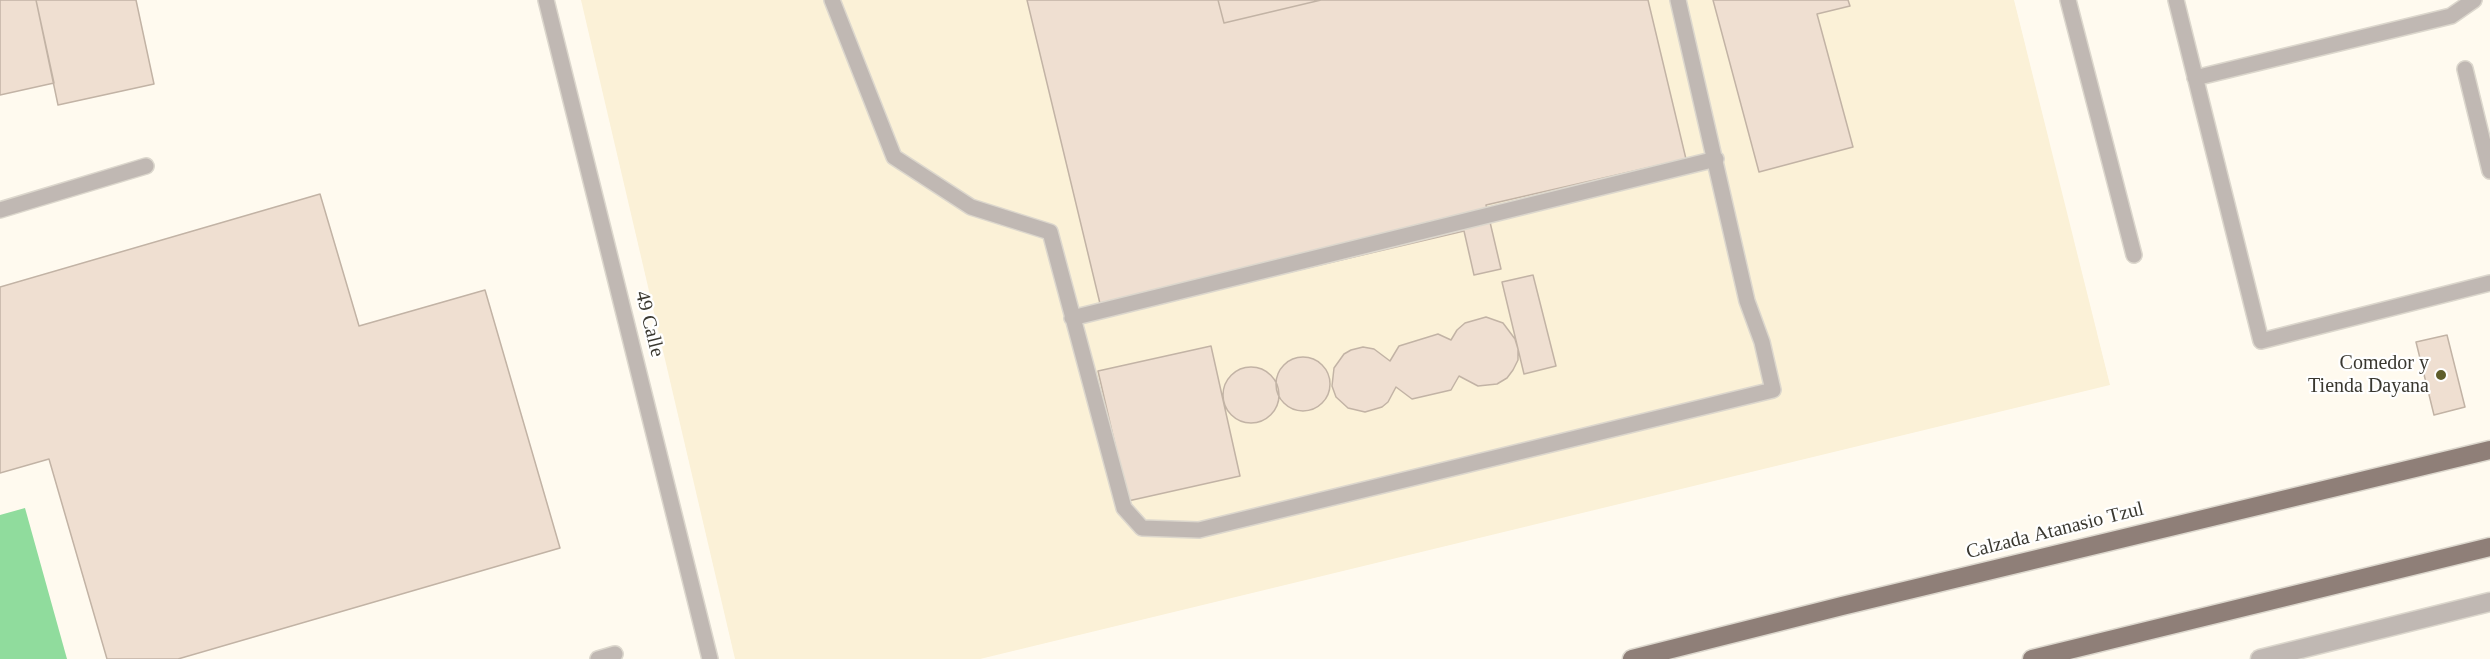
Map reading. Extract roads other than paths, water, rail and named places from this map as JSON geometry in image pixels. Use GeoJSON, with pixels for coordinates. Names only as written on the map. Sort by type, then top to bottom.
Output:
{"type":"FeatureCollection","features":[{"type":"Feature","properties":{"kind":"main road","name":"Calzada Atanasio Tzul"},"geometry":{"type":"LineString","coordinates":[[1632,659],[1853,603],[2490,450]]}},
{"type":"Feature","properties":{"kind":"main road"},"geometry":{"type":"LineString","coordinates":[[2032,659],[2490,547]]}},
{"type":"Feature","properties":{"kind":"street"},"geometry":{"type":"LineString","coordinates":[[2260,659],[2490,602]]}},
{"type":"Feature","properties":{"kind":"lane","name":"49 Calle"},"geometry":{"type":"LineString","coordinates":[[546,0],[710,659]]}},
{"type":"Feature","properties":{"kind":"lane"},"geometry":{"type":"LineString","coordinates":[[832,0],[894,157],[971,207],[1050,232],[1124,508],[1143,528],[1199,530],[1773,390],[1762,342],[1747,301],[1678,0]]}},
{"type":"Feature","properties":{"kind":"lane"},"geometry":{"type":"LineString","coordinates":[[2068,0],[2134,255]]}},
{"type":"Feature","properties":{"kind":"lane"},"geometry":{"type":"LineString","coordinates":[[2176,0],[2261,341],[2490,283]]}},
{"type":"Feature","properties":{"kind":"lane"},"geometry":{"type":"LineString","coordinates":[[2195,78],[2451,16],[2474,0]]}},
{"type":"Feature","properties":{"kind":"lane"},"geometry":{"type":"LineString","coordinates":[[2465,69],[2490,171]]}},
{"type":"Feature","properties":{"kind":"lane"},"geometry":{"type":"LineString","coordinates":[[1072,318],[1716,159]]}},
{"type":"Feature","properties":{"kind":"lane"},"geometry":{"type":"LineString","coordinates":[[0,210],[146,166]]}},
{"type":"Feature","properties":{"kind":"lane"},"geometry":{"type":"LineString","coordinates":[[598,659],[615,654]]}},
{"type":"Feature","properties":{"kind":"place","name":"Comedor y Tienda Dayana"},"geometry":{"type":"Point","coordinates":[2441,375]}}]}
